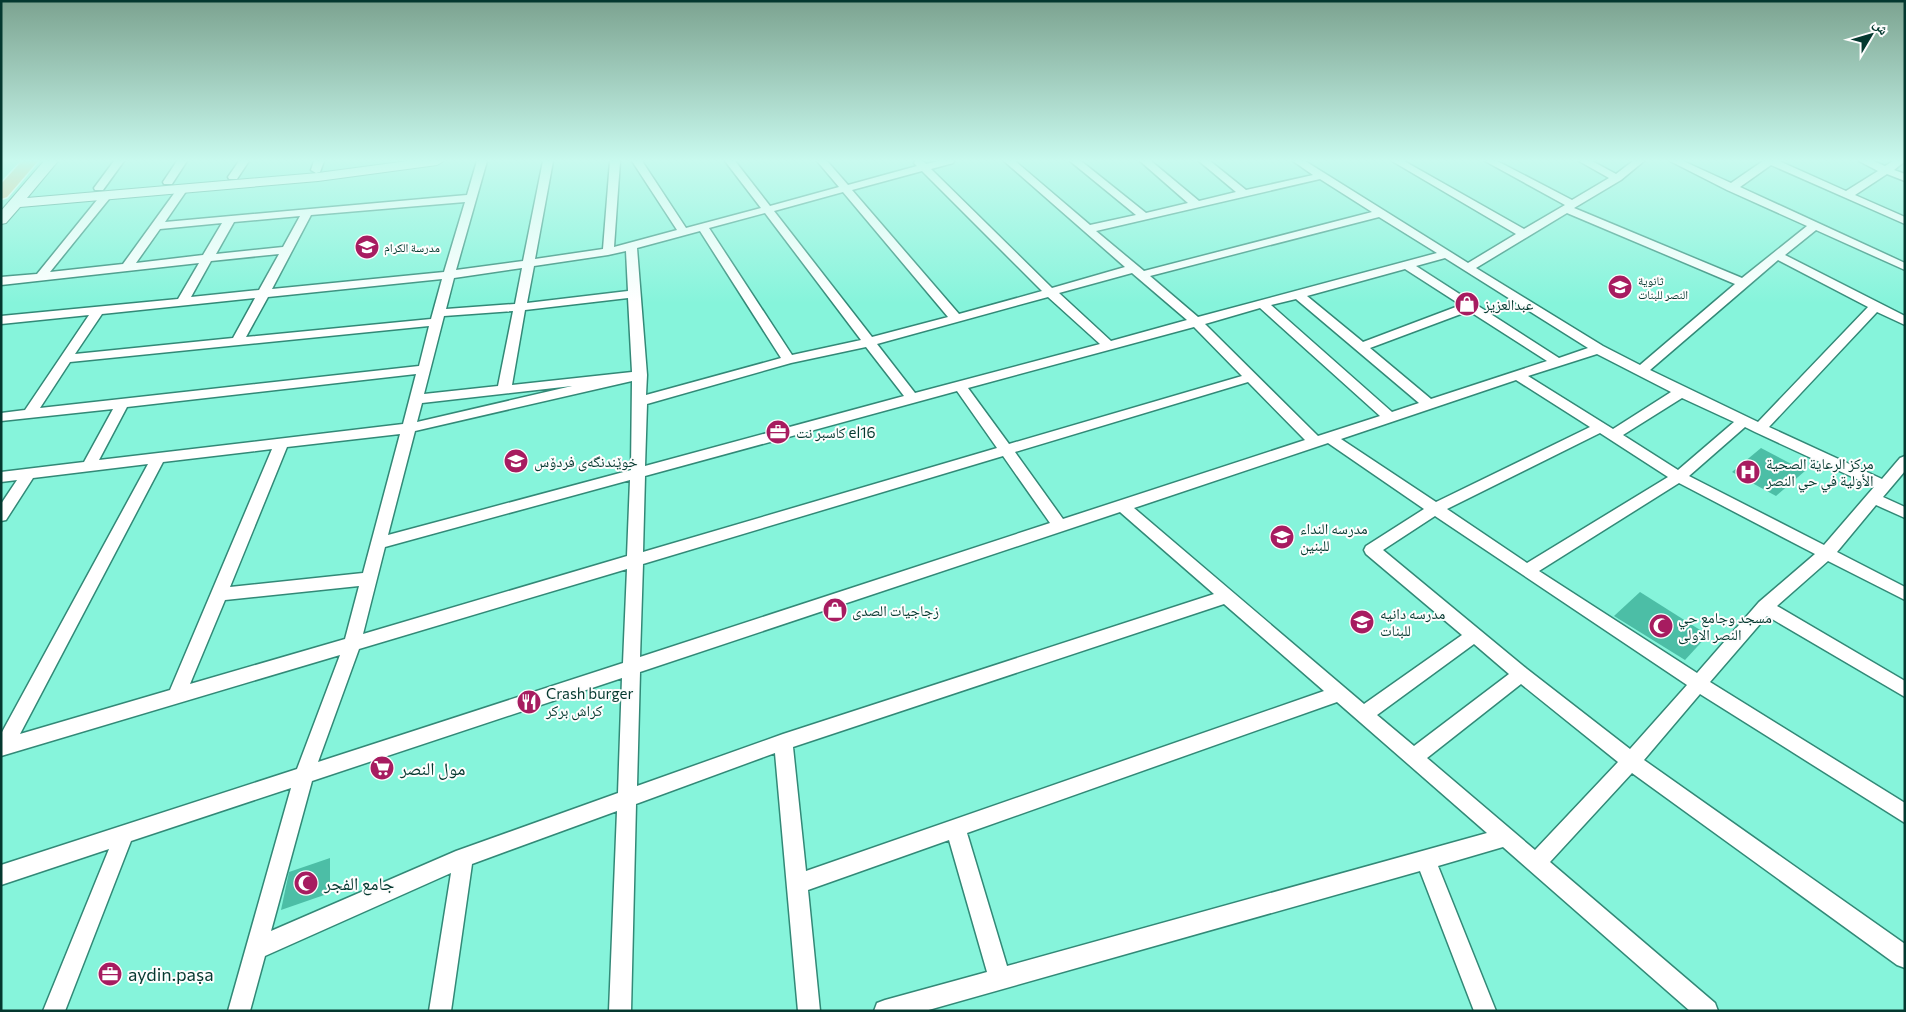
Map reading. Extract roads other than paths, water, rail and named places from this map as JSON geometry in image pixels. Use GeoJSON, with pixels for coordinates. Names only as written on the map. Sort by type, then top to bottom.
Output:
{"type":"FeatureCollection","features":[{"type":"Feature","properties":{"kind":"main road"},"geometry":{"type":"LineString","coordinates":[[1,220],[11,208]]}},
{"type":"Feature","properties":{"kind":"street"},"geometry":{"type":"LineString","coordinates":[[40,277],[91,208]]}},
{"type":"Feature","properties":{"kind":"street"},"geometry":{"type":"LineString","coordinates":[[127,267],[169,208]]}},
{"type":"Feature","properties":{"kind":"street"},"geometry":{"type":"LineString","coordinates":[[156,226],[352,208]]}},
{"type":"Feature","properties":{"kind":"street"},"geometry":{"type":"LineString","coordinates":[[238,1011],[304,776],[352,644],[424,369],[469,208]]}},
{"type":"Feature","properties":{"kind":"street"},"geometry":{"type":"LineString","coordinates":[[504,390],[539,208]]}},
{"type":"Feature","properties":{"kind":"street"},"geometry":{"type":"LineString","coordinates":[[608,252],[611,208]]}},
{"type":"Feature","properties":{"kind":"street"},"geometry":{"type":"LineString","coordinates":[[668,208],[683,231]]}},
{"type":"Feature","properties":{"kind":"street"},"geometry":{"type":"LineString","coordinates":[[1,333],[7,319],[450,275],[608,252],[772,208]]}},
{"type":"Feature","properties":{"kind":"street"},"geometry":{"type":"LineString","coordinates":[[862,208],[956,319]]}},
{"type":"Feature","properties":{"kind":"street"},"geometry":{"type":"LineString","coordinates":[[964,208],[1051,293],[1109,345]]}},
{"type":"Feature","properties":{"kind":"street"},"geometry":{"type":"LineString","coordinates":[[1065,208],[1196,322],[1252,377],[1322,440],[1436,508],[1527,571],[1698,684],[1905,814]]}},
{"type":"Feature","properties":{"kind":"street"},"geometry":{"type":"LineString","coordinates":[[1134,208],[1144,216]]}},
{"type":"Feature","properties":{"kind":"street"},"geometry":{"type":"LineString","coordinates":[[1089,229],[1178,208]]}},
{"type":"Feature","properties":{"kind":"street"},"geometry":{"type":"LineString","coordinates":[[1373,208],[1598,349],[1760,430],[1878,492],[1905,513]]}},
{"type":"Feature","properties":{"kind":"street"},"geometry":{"type":"LineString","coordinates":[[1480,208],[1523,233]]}},
{"type":"Feature","properties":{"kind":"street"},"geometry":{"type":"LineString","coordinates":[[1469,267],[1564,208]]}},
{"type":"Feature","properties":{"kind":"street"},"geometry":{"type":"LineString","coordinates":[[1573,208],[1743,284]]}},
{"type":"Feature","properties":{"kind":"street"},"geometry":{"type":"LineString","coordinates":[[1775,208],[1905,267]]}},
{"type":"Feature","properties":{"kind":"street"},"geometry":{"type":"LineString","coordinates":[[1877,208],[1905,221]]}},
{"type":"Feature","properties":{"kind":"street"},"geometry":{"type":"LineString","coordinates":[[769,209],[912,398]]}},
{"type":"Feature","properties":{"kind":"street"},"geometry":{"type":"LineString","coordinates":[[238,342],[265,293],[285,250],[308,212]]}},
{"type":"Feature","properties":{"kind":"street"},"geometry":{"type":"LineString","coordinates":[[640,402],[789,360],[869,342],[1051,293],[1380,213]]}},
{"type":"Feature","properties":{"kind":"street"},"geometry":{"type":"LineString","coordinates":[[183,301],[230,219]]}},
{"type":"Feature","properties":{"kind":"street"},"geometry":{"type":"LineString","coordinates":[[702,226],[789,360]]}},
{"type":"Feature","properties":{"kind":"street"},"geometry":{"type":"LineString","coordinates":[[1642,371],[1814,226]]}},
{"type":"Feature","properties":{"kind":"street"},"geometry":{"type":"LineString","coordinates":[[620,1011],[634,560],[639,472],[640,375],[631,246]]}},
{"type":"Feature","properties":{"kind":"street"},"geometry":{"type":"LineString","coordinates":[[1,281],[285,250]]}},
{"type":"Feature","properties":{"kind":"street"},"geometry":{"type":"LineString","coordinates":[[378,543],[1447,254]]}},
{"type":"Feature","properties":{"kind":"street"},"geometry":{"type":"LineString","coordinates":[[1779,256],[1905,320]]}},
{"type":"Feature","properties":{"kind":"street"},"geometry":{"type":"LineString","coordinates":[[1407,265],[1556,362]]}},
{"type":"Feature","properties":{"kind":"street"},"geometry":{"type":"LineString","coordinates":[[64,359],[238,342],[634,294]]}},
{"type":"Feature","properties":{"kind":"street"},"geometry":{"type":"LineString","coordinates":[[1298,294],[1430,405]]}},
{"type":"Feature","properties":{"kind":"street"},"geometry":{"type":"LineString","coordinates":[[1262,304],[1389,417]]}},
{"type":"Feature","properties":{"kind":"street"},"geometry":{"type":"LineString","coordinates":[[1360,347],[1472,306]]}},
{"type":"Feature","properties":{"kind":"street"},"geometry":{"type":"LineString","coordinates":[[1760,430],[1876,306]]}},
{"type":"Feature","properties":{"kind":"street"},"geometry":{"type":"LineString","coordinates":[[30,413],[98,310]]}},
{"type":"Feature","properties":{"kind":"street"},"geometry":{"type":"LineString","coordinates":[[1,875],[1598,349]]}},
{"type":"Feature","properties":{"kind":"street"},"geometry":{"type":"LineString","coordinates":[[1,417],[424,369]]}},
{"type":"Feature","properties":{"kind":"street"},"geometry":{"type":"LineString","coordinates":[[416,399],[640,375]]}},
{"type":"Feature","properties":{"kind":"street"},"geometry":{"type":"LineString","coordinates":[[1,477],[409,428],[640,375]]}},
{"type":"Feature","properties":{"kind":"street"},"geometry":{"type":"LineString","coordinates":[[1517,375],[1679,477],[1905,594]]}},
{"type":"Feature","properties":{"kind":"street"},"geometry":{"type":"LineString","coordinates":[[3,747],[1252,377]]}},
{"type":"Feature","properties":{"kind":"street"},"geometry":{"type":"LineString","coordinates":[[960,386],[1060,526]]}},
{"type":"Feature","properties":{"kind":"street"},"geometry":{"type":"LineString","coordinates":[[1681,392],[1607,431],[1436,508],[1372,550],[1521,674],[1630,761],[1905,957]]}},
{"type":"Feature","properties":{"kind":"street"},"geometry":{"type":"LineString","coordinates":[[89,466],[123,402]]}},
{"type":"Feature","properties":{"kind":"street"},"geometry":{"type":"LineString","coordinates":[[1527,571],[1679,477],[1743,422]]}},
{"type":"Feature","properties":{"kind":"street"},"geometry":{"type":"LineString","coordinates":[[177,696],[282,443]]}},
{"type":"Feature","properties":{"kind":"street"},"geometry":{"type":"LineString","coordinates":[[3,747],[159,457]]}},
{"type":"Feature","properties":{"kind":"street"},"geometry":{"type":"LineString","coordinates":[[1536,863],[1630,761],[1765,608],[1826,554],[1905,461]]}},
{"type":"Feature","properties":{"kind":"street"},"geometry":{"type":"LineString","coordinates":[[1,516],[28,474]]}},
{"type":"Feature","properties":{"kind":"street"},"geometry":{"type":"LineString","coordinates":[[1122,506],[1707,1011]]}},
{"type":"Feature","properties":{"kind":"street"},"geometry":{"type":"LineString","coordinates":[[219,594],[368,579]]}},
{"type":"Feature","properties":{"kind":"street"},"geometry":{"type":"LineString","coordinates":[[256,949],[463,858],[626,798],[783,742],[1228,596]]}},
{"type":"Feature","properties":{"kind":"street"},"geometry":{"type":"LineString","coordinates":[[1765,608],[1905,690]]}},
{"type":"Feature","properties":{"kind":"street"},"geometry":{"type":"LineString","coordinates":[[1364,714],[1474,635]]}},
{"type":"Feature","properties":{"kind":"street"},"geometry":{"type":"LineString","coordinates":[[1414,757],[1521,674]]}},
{"type":"Feature","properties":{"kind":"street"},"geometry":{"type":"LineString","coordinates":[[797,884],[1341,694]]}},
{"type":"Feature","properties":{"kind":"street"},"geometry":{"type":"LineString","coordinates":[[783,742],[809,1011]]}},
{"type":"Feature","properties":{"kind":"street"},"geometry":{"type":"LineString","coordinates":[[956,828],[1000,979]]}},
{"type":"Feature","properties":{"kind":"street"},"geometry":{"type":"LineString","coordinates":[[54,1011],[124,835]]}},
{"type":"Feature","properties":{"kind":"street"},"geometry":{"type":"LineString","coordinates":[[885,1011],[1507,837]]}},
{"type":"Feature","properties":{"kind":"street"},"geometry":{"type":"LineString","coordinates":[[440,1011],[463,858]]}},
{"type":"Feature","properties":{"kind":"street"},"geometry":{"type":"LineString","coordinates":[[1426,860],[1485,1011]]}},
{"type":"Feature","properties":{"kind":"place","name":"مدرسة الكرام"},"geometry":{"type":"Point","coordinates":[367,247]}},
{"type":"Feature","properties":{"kind":"place","name":"ثانوية النصر للبنات"},"geometry":{"type":"Point","coordinates":[1620,287]}},
{"type":"Feature","properties":{"kind":"place","name":"عبدالعزيز"},"geometry":{"type":"Point","coordinates":[1467,304]}},
{"type":"Feature","properties":{"kind":"place","name":"كاسبر نت el16"},"geometry":{"type":"Point","coordinates":[778,432]}},
{"type":"Feature","properties":{"kind":"place","name":"خوێندنگەی فردۆس"},"geometry":{"type":"Point","coordinates":[516,461]}},
{"type":"Feature","properties":{"kind":"place","name":"مركز الرعاية الصحية الأولية في حي النصر"},"geometry":{"type":"Point","coordinates":[1748,472]}},
{"type":"Feature","properties":{"kind":"place","name":"مدرسه النداء للبنين"},"geometry":{"type":"Point","coordinates":[1282,537]}},
{"type":"Feature","properties":{"kind":"place","name":"زجاجيات الصدى"},"geometry":{"type":"Point","coordinates":[835,610]}},
{"type":"Feature","properties":{"kind":"place","name":"مدرسه دانيه للبنات"},"geometry":{"type":"Point","coordinates":[1362,622]}},
{"type":"Feature","properties":{"kind":"place","name":"مسجد وجامع حي النصر الاولى"},"geometry":{"type":"Point","coordinates":[1661,626]}},
{"type":"Feature","properties":{"kind":"place","name":"Crash burger كراش بركر"},"geometry":{"type":"Point","coordinates":[529,702]}},
{"type":"Feature","properties":{"kind":"place","name":"مول النصر"},"geometry":{"type":"Point","coordinates":[382,768]}},
{"type":"Feature","properties":{"kind":"place","name":"جامع الفجر"},"geometry":{"type":"Point","coordinates":[306,883]}},
{"type":"Feature","properties":{"kind":"place","name":"aydin.paṣa"},"geometry":{"type":"Point","coordinates":[110,974]}}]}
